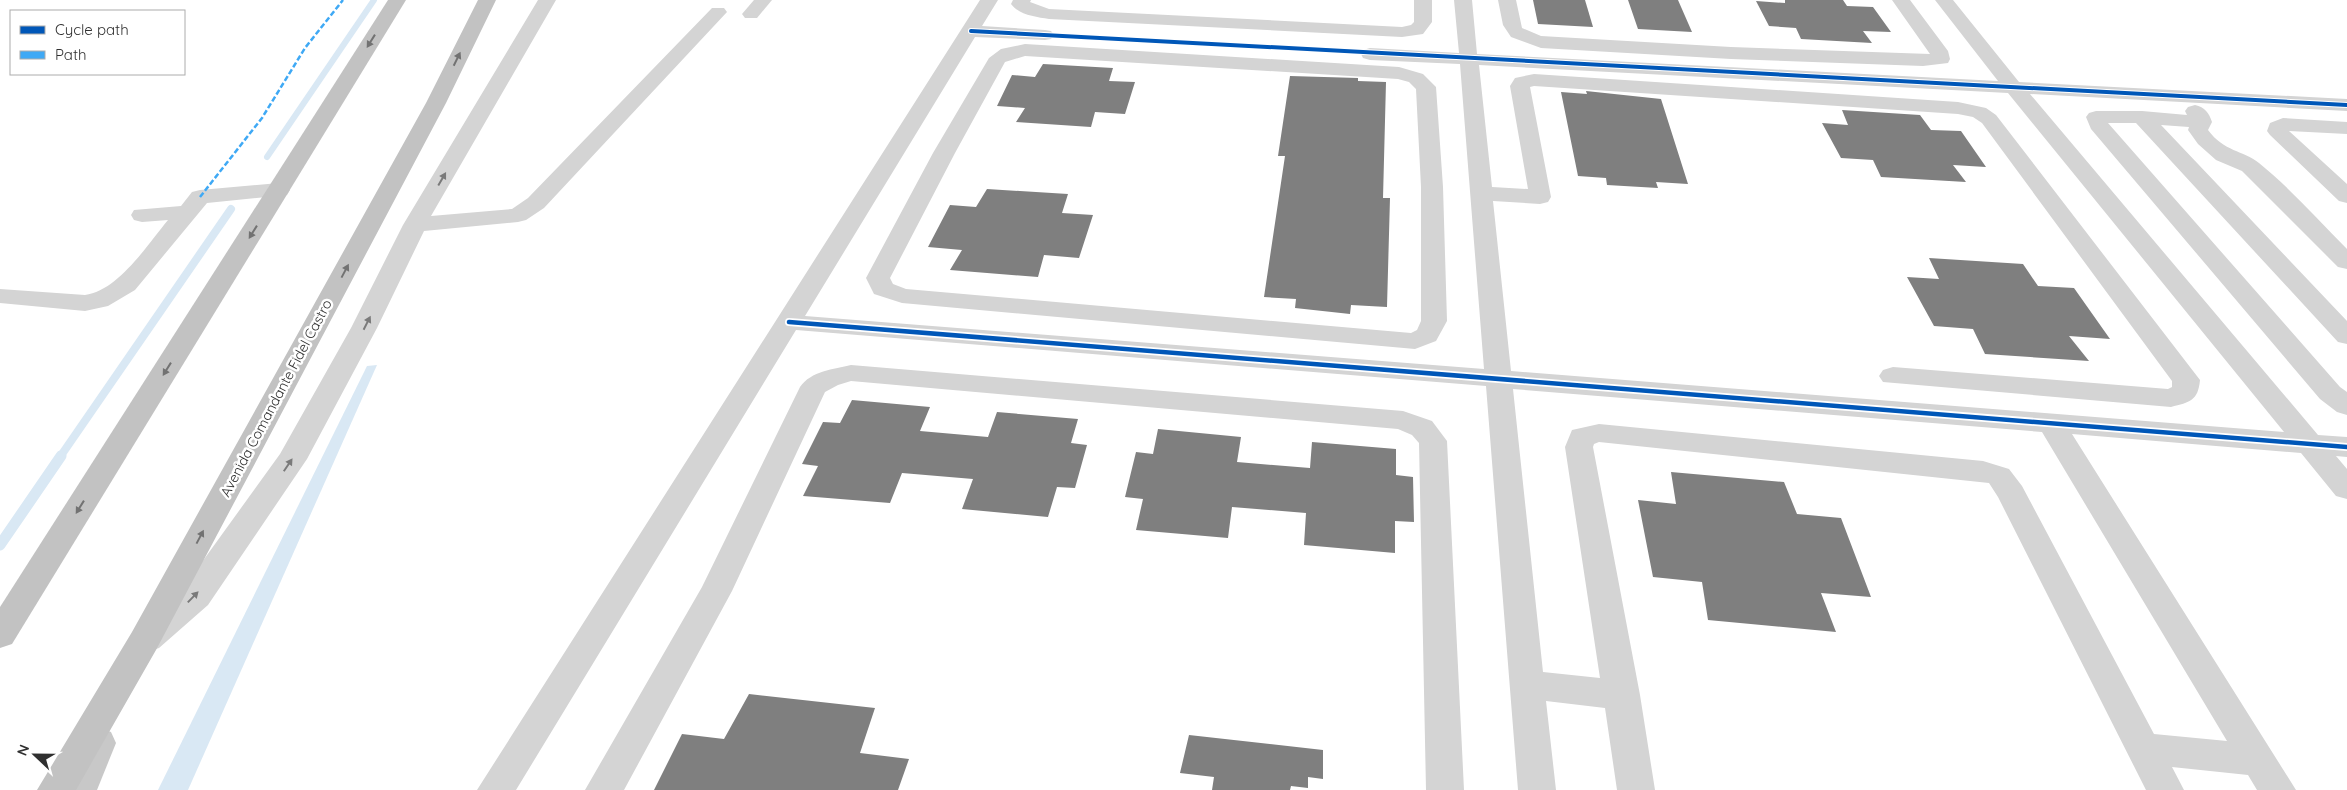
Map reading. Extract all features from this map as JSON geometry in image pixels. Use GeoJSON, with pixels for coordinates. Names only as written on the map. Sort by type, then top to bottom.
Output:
{"type":"FeatureCollection","features":[{"type":"Feature","properties":{"kind":"highway"},"geometry":{"type":"LineString","coordinates":[[0,635],[397,0]]}},
{"type":"Feature","properties":{"kind":"highway","name":"Avenida Comandante Fidel Castro"},"geometry":{"type":"LineString","coordinates":[[56,790],[144,641],[436,103],[487,0]]}},
{"type":"Feature","properties":{"kind":"main road"},"geometry":{"type":"LineString","coordinates":[[78,790],[144,641]]}},
{"type":"Feature","properties":{"kind":"street"},"geometry":{"type":"LineString","coordinates":[[144,641],[196,596],[292,459],[364,328],[415,225],[547,0]]}},
{"type":"Feature","properties":{"kind":"street"},"geometry":{"type":"LineString","coordinates":[[751,14],[763,0]]}},
{"type":"Feature","properties":{"kind":"street"},"geometry":{"type":"LineString","coordinates":[[496,790],[789,322],[921,151],[998,58],[1008,53],[1025,50],[1399,73],[1416,78],[1426,87],[1432,187],[1434,322],[1428,335],[1415,341],[902,296],[883,289],[878,278],[921,151],[971,31],[989,0]]}},
{"type":"Feature","properties":{"kind":"street"},"geometry":{"type":"LineString","coordinates":[[1022,0],[1020,4],[1031,10],[1049,14],[1214,24],[1402,32],[1417,30],[1423,22],[1423,0]]}},
{"type":"Feature","properties":{"kind":"street"},"geometry":{"type":"LineString","coordinates":[[1463,0],[1537,790]]}},
{"type":"Feature","properties":{"kind":"street"},"geometry":{"type":"LineString","coordinates":[[1508,0],[1513,32],[1521,38],[1540,42],[1731,53],[1941,59],[1939,51],[1901,0]]}},
{"type":"Feature","properties":{"kind":"street"},"geometry":{"type":"LineString","coordinates":[[1944,0],[2012,87],[2347,488]]}},
{"type":"Feature","properties":{"kind":"street"},"geometry":{"type":"LineString","coordinates":[[415,225],[518,215],[536,203],[718,12]]}},
{"type":"Feature","properties":{"kind":"street"},"geometry":{"type":"LineString","coordinates":[[1211,45],[1214,24]]}},
{"type":"Feature","properties":{"kind":"street"},"geometry":{"type":"LineString","coordinates":[[971,31],[2347,105]]}},
{"type":"Feature","properties":{"kind":"street"},"geometry":{"type":"LineString","coordinates":[[1731,53],[1741,73]]}},
{"type":"Feature","properties":{"kind":"street"},"geometry":{"type":"LineString","coordinates":[[1481,193],[1540,197],[1520,86],[1522,82],[1534,80],[1958,108],[1979,112],[1989,119],[2186,380],[2185,392],[2171,398],[1893,376]]}},
{"type":"Feature","properties":{"kind":"street"},"geometry":{"type":"LineString","coordinates":[[2180,96],[2202,118],[2198,130],[2205,140],[2224,155],[2250,166],[2343,254]]}},
{"type":"Feature","properties":{"kind":"street"},"geometry":{"type":"LineString","coordinates":[[2202,122],[2142,117],[2096,117],[2098,125],[2323,386],[2347,406]]}},
{"type":"Feature","properties":{"kind":"street"},"geometry":{"type":"LineString","coordinates":[[2142,117],[2347,336]]}},
{"type":"Feature","properties":{"kind":"street"},"geometry":{"type":"LineString","coordinates":[[2347,128],[2283,124],[2277,126],[2277,131],[2347,196]]}},
{"type":"Feature","properties":{"kind":"street"},"geometry":{"type":"LineString","coordinates":[[0,296],[85,303],[99,301],[126,285],[200,196],[279,190]]}},
{"type":"Feature","properties":{"kind":"street"},"geometry":{"type":"LineString","coordinates":[[142,215],[186,212]]}},
{"type":"Feature","properties":{"kind":"street"},"geometry":{"type":"LineString","coordinates":[[789,322],[2347,448]]}},
{"type":"Feature","properties":{"kind":"street"},"geometry":{"type":"LineString","coordinates":[[604,790],[716,591],[814,387],[828,379],[851,373],[1403,420],[1422,428],[1433,441],[1445,790]]}},
{"type":"Feature","properties":{"kind":"street"},"geometry":{"type":"LineString","coordinates":[[2051,424],[2277,790]]}},
{"type":"Feature","properties":{"kind":"street"},"geometry":{"type":"LineString","coordinates":[[1636,790],[1622,695],[1579,447],[1582,437],[1599,433],[1983,471],[1999,476],[2011,493],[2165,790]]}},
{"type":"Feature","properties":{"kind":"street"},"geometry":{"type":"LineString","coordinates":[[1527,685],[1622,695]]}},
{"type":"Feature","properties":{"kind":"street"},"geometry":{"type":"LineString","coordinates":[[2142,748],[2258,760]]}},
{"type":"Feature","properties":{"kind":"shaded area"},"geometry":{"type":"Polygon","coordinates":[[[377,365],[188,790],[158,790],[367,366],[377,365]]]}},
{"type":"Feature","properties":{"kind":"building"},"geometry":{"type":"Polygon","coordinates":[[[1533,0],[1585,0],[1593,27],[1538,24],[1533,0]]]}},
{"type":"Feature","properties":{"kind":"building"},"geometry":{"type":"Polygon","coordinates":[[[1628,0],[1678,0],[1692,32],[1638,29],[1628,0]]]}},
{"type":"Feature","properties":{"kind":"building"},"geometry":{"type":"Polygon","coordinates":[[[1785,0],[1843,0],[1847,6],[1873,7],[1891,32],[1863,31],[1872,43],[1801,39],[1796,28],[1769,26],[1756,1],[1785,3],[1785,0]]]}},
{"type":"Feature","properties":{"kind":"building"},"geometry":{"type":"Polygon","coordinates":[[[1043,64],[1113,68],[1109,81],[1135,82],[1125,114],[1095,112],[1091,127],[1016,122],[1025,108],[997,106],[1012,75],[1035,77],[1043,64]]]}},
{"type":"Feature","properties":{"kind":"building"},"geometry":{"type":"Polygon","coordinates":[[[1290,76],[1358,78],[1358,81],[1386,82],[1383,198],[1390,198],[1387,307],[1351,305],[1350,314],[1295,308],[1296,299],[1264,297],[1285,156],[1278,156],[1290,76]]]}},
{"type":"Feature","properties":{"kind":"building"},"geometry":{"type":"Polygon","coordinates":[[[1586,91],[1661,99],[1688,184],[1656,182],[1658,188],[1607,185],[1606,178],[1578,176],[1561,92],[1587,94],[1586,91]]]}},
{"type":"Feature","properties":{"kind":"building"},"geometry":{"type":"Polygon","coordinates":[[[1842,110],[1920,115],[1931,130],[1961,131],[1986,167],[1953,165],[1966,182],[1881,177],[1873,160],[1841,158],[1822,123],[1848,125],[1842,110]]]}},
{"type":"Feature","properties":{"kind":"building"},"geometry":{"type":"Polygon","coordinates":[[[987,189],[1068,194],[1062,213],[1093,215],[1079,258],[1044,255],[1038,277],[950,270],[962,250],[928,247],[950,205],[976,207],[987,189]]]}},
{"type":"Feature","properties":{"kind":"building"},"geometry":{"type":"Polygon","coordinates":[[[1929,258],[2023,264],[2038,286],[2074,288],[2110,339],[2069,336],[2089,361],[1985,354],[1973,329],[1934,326],[1907,277],[1939,279],[1929,258]]]}},
{"type":"Feature","properties":{"kind":"building"},"geometry":{"type":"Polygon","coordinates":[[[852,400],[930,407],[920,431],[988,437],[997,412],[1078,419],[1071,443],[1087,445],[1075,488],[1057,487],[1048,517],[962,509],[973,479],[902,473],[890,503],[803,496],[818,466],[802,464],[823,422],[840,423],[852,400]]]}},
{"type":"Feature","properties":{"kind":"building"},"geometry":{"type":"Polygon","coordinates":[[[1158,429],[1241,437],[1237,462],[1310,468],[1312,442],[1396,449],[1396,475],[1413,477],[1414,522],[1395,521],[1395,553],[1304,545],[1306,513],[1232,507],[1228,538],[1136,530],[1143,499],[1125,497],[1136,452],[1153,454],[1158,429]]]}},
{"type":"Feature","properties":{"kind":"building"},"geometry":{"type":"Polygon","coordinates":[[[1671,472],[1784,482],[1797,514],[1841,518],[1871,597],[1821,593],[1836,632],[1708,620],[1702,582],[1653,577],[1638,500],[1676,504],[1671,472]]]}},
{"type":"Feature","properties":{"kind":"building"},"geometry":{"type":"Polygon","coordinates":[[[749,694],[875,708],[860,753],[909,759],[898,790],[654,790],[682,734],[724,739],[749,694]]]}},
{"type":"Feature","properties":{"kind":"building"},"geometry":{"type":"Polygon","coordinates":[[[1189,735],[1323,750],[1323,779],[1308,777],[1308,788],[1291,786],[1290,790],[1212,790],[1214,777],[1180,773],[1189,735]]]}},
{"type":"Feature","properties":{"kind":"waterway"},"geometry":{"type":"LineString","coordinates":[[267,157],[374,0]]}},
{"type":"Feature","properties":{"kind":"waterway"},"geometry":{"type":"LineString","coordinates":[[60,457],[231,209]]}},
{"type":"Feature","properties":{"kind":"waterway"},"geometry":{"type":"LineString","coordinates":[[0,545],[61,456]]}},
{"type":"Feature","properties":{"kind":"marked path"},"geometry":{"type":"LineString","coordinates":[[200,197],[262,118],[305,48],[343,0]]}},
{"type":"Feature","properties":{"kind":"cycle path"},"geometry":{"type":"LineString","coordinates":[[971,31],[2347,105]]}},
{"type":"Feature","properties":{"kind":"cycle path"},"geometry":{"type":"LineString","coordinates":[[789,322],[2347,447]]}}]}
